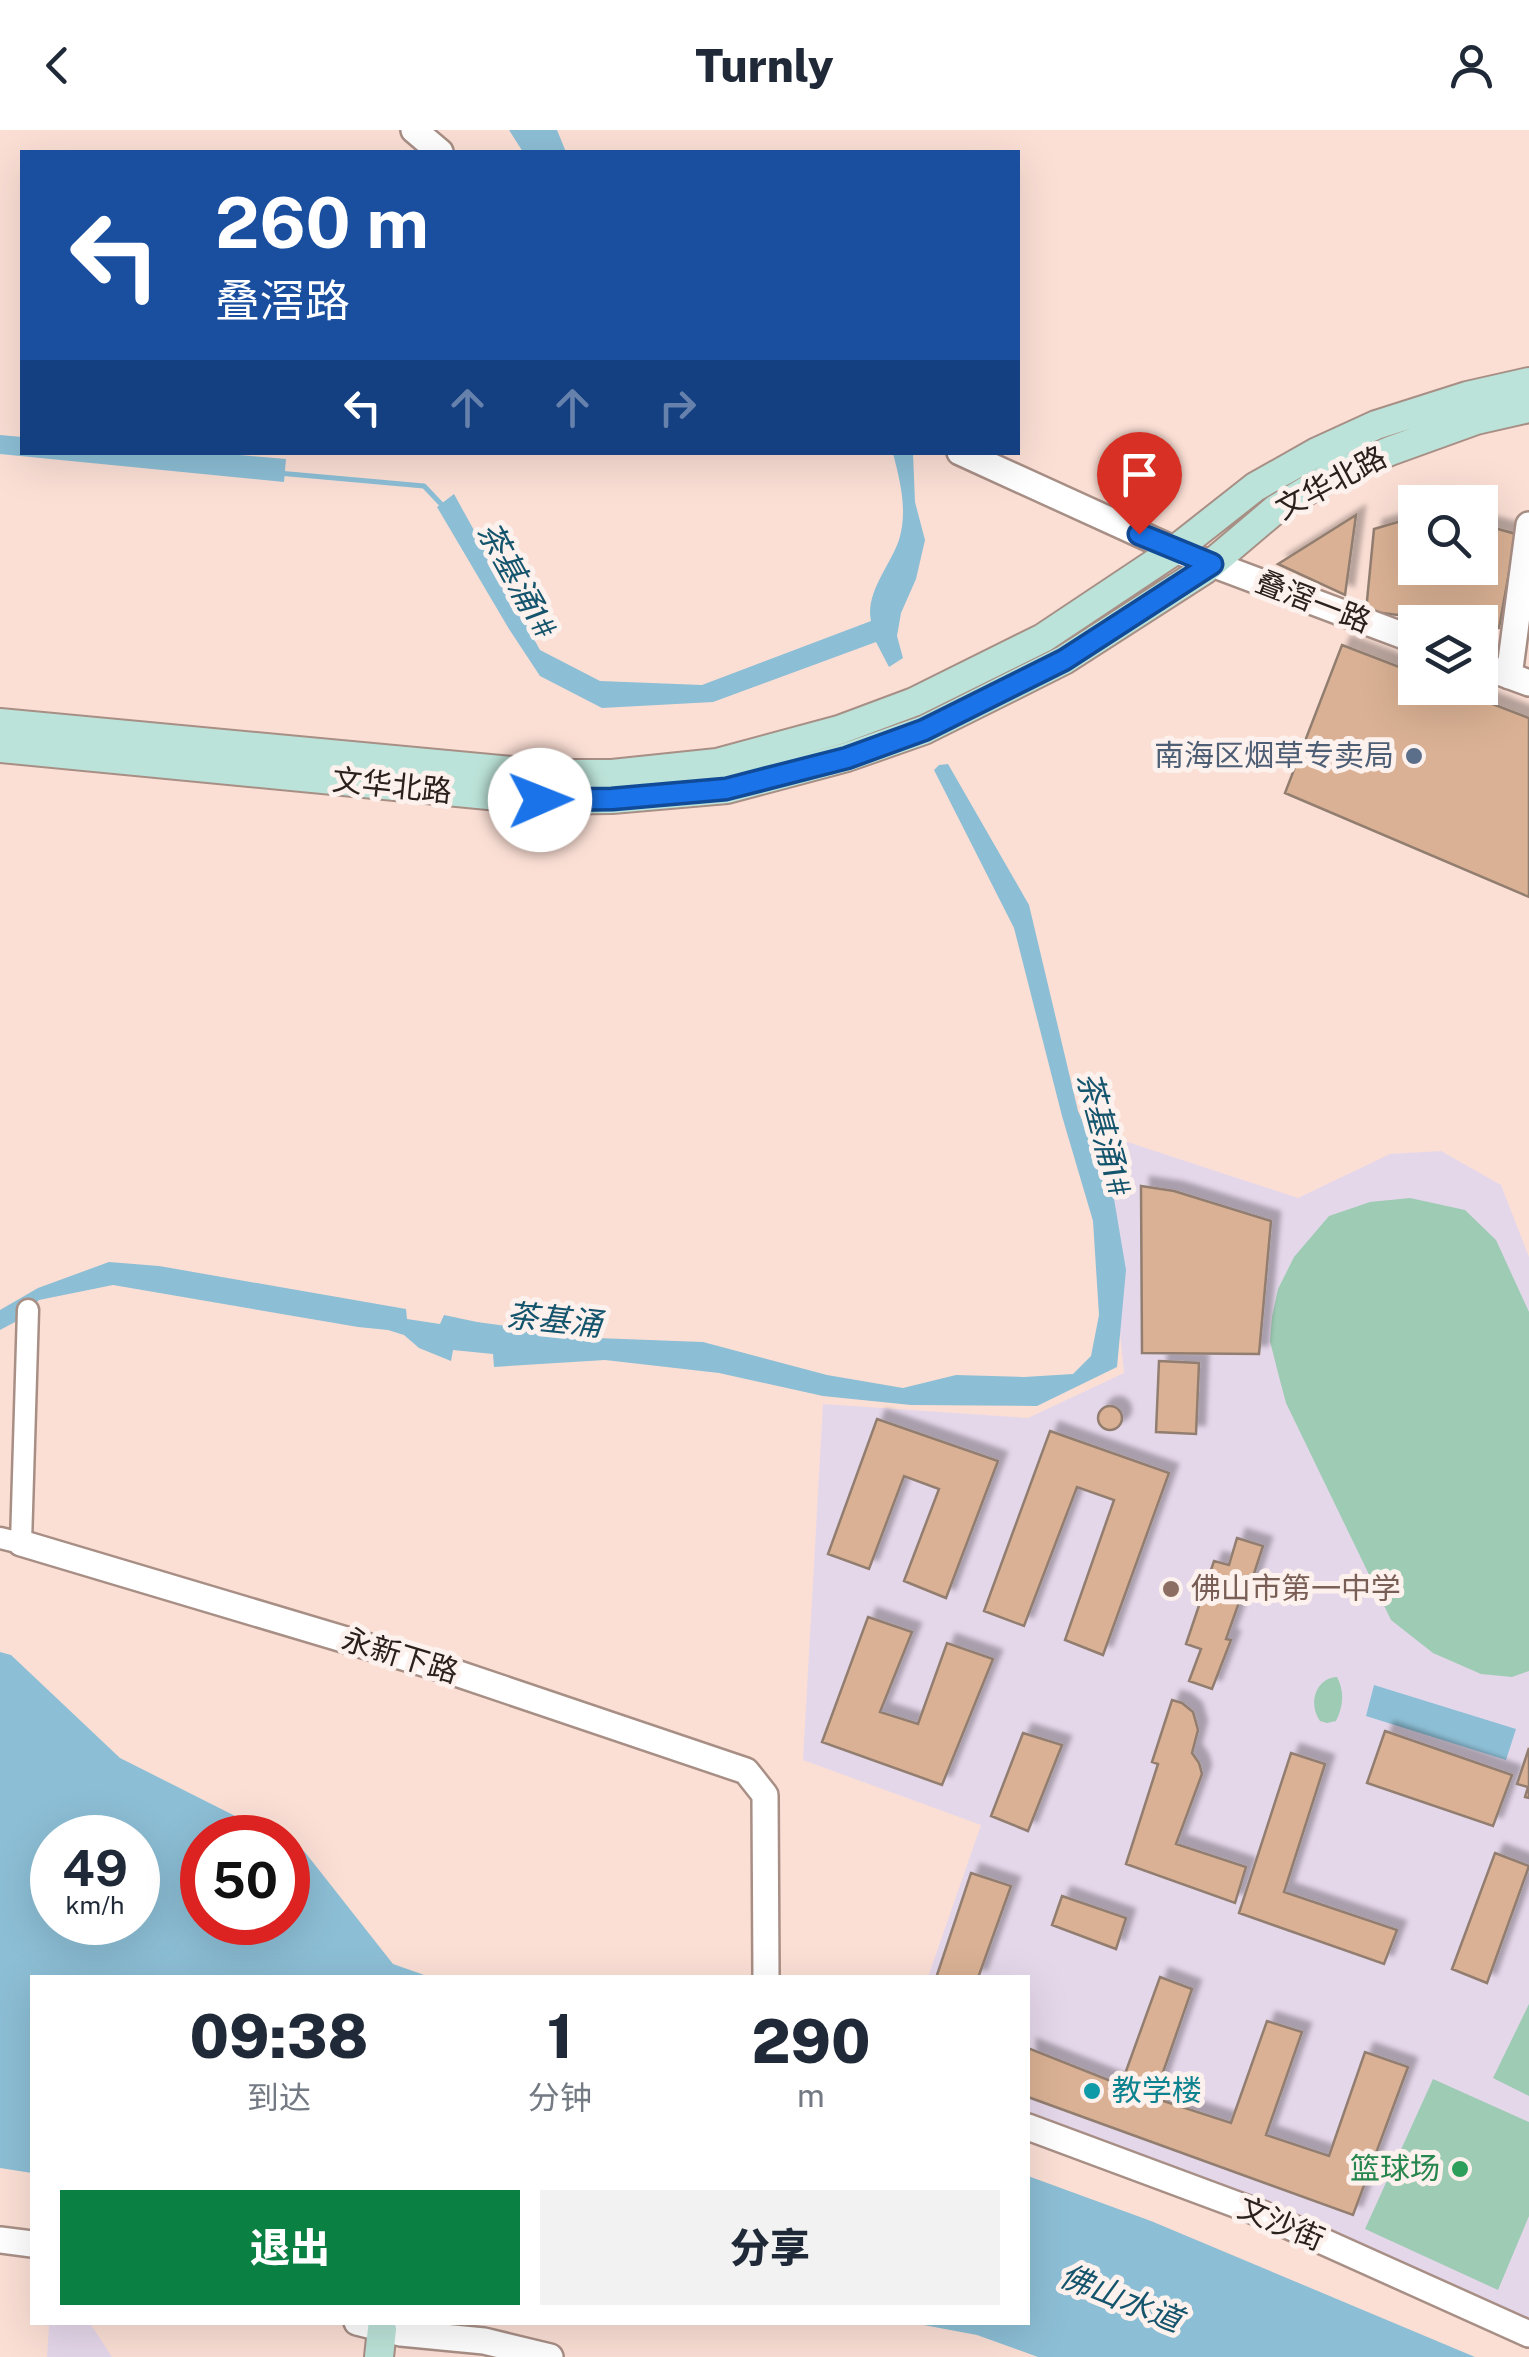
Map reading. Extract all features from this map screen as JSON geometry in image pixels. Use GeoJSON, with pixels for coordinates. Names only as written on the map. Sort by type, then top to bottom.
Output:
{"type":"FeatureCollection","features":[{"type":"Feature","properties":{"kind":"main road","name":"文华北路"},"geometry":{"type":"LineString","coordinates":[[0,724],[544,774],[612,774],[717,763],[839,730],[914,702],[1043,638],[1175,550],[1254,487],[1316,452],[1376,425],[1467,396],[1529,382]]}},
{"type":"Feature","properties":{"kind":"main road","name":"文华北路"},"geometry":{"type":"LineString","coordinates":[[0,748],[540,800],[612,799],[726,789],[847,758],[924,730],[1064,660],[1212,564],[1276,509],[1332,476],[1476,420],[1529,408]]}},
{"type":"Feature","properties":{"kind":"street"},"geometry":{"type":"LineString","coordinates":[[414,130],[438,150]]}},
{"type":"Feature","properties":{"kind":"street","name":"叠滘一路"},"geometry":{"type":"LineString","coordinates":[[967,455],[1175,550],[1398,634]]}},
{"type":"Feature","properties":{"kind":"street"},"geometry":{"type":"LineString","coordinates":[[1519,680],[1529,525]]}},
{"type":"Feature","properties":{"kind":"street"},"geometry":{"type":"LineString","coordinates":[[11,1541],[28,1310]]}},
{"type":"Feature","properties":{"kind":"street","name":"永新下路"},"geometry":{"type":"LineString","coordinates":[[11,1541],[450,1671],[746,1771],[765,1795],[766,1975]]}},
{"type":"Feature","properties":{"kind":"street","name":"文沙街"},"geometry":{"type":"LineString","coordinates":[[1030,2128],[1262,2214],[1529,2334]]}},
{"type":"Feature","properties":{"kind":"street"},"geometry":{"type":"LineString","coordinates":[[0,2240],[30,2244]]}},
{"type":"Feature","properties":{"kind":"street"},"geometry":{"type":"LineString","coordinates":[[383,2340],[484,2341],[550,2357]]}},
{"type":"Feature","properties":{"kind":"shaded area","name":"佛山市第一中学"},"geometry":{"type":"Polygon","coordinates":[[[1100,1133],[1298,1198],[1390,1154],[1441,1151],[1501,1185],[1529,1257],[1529,2335],[1030,2125],[1030,1975],[929,1975],[981,1825],[803,1760],[823,1404],[1028,1418],[1124,1373],[1100,1133]]]}},
{"type":"Feature","properties":{"kind":"shaded area"},"geometry":{"type":"Polygon","coordinates":[[[44,2325],[91,2325],[112,2357],[47,2357],[49,2326],[44,2325]]]}},
{"type":"Feature","properties":{"kind":"green space"},"geometry":{"type":"Polygon","coordinates":[[[1410,1198],[1465,1210],[1496,1240],[1529,1312],[1529,1671],[1512,1677],[1481,1674],[1433,1653],[1391,1620],[1286,1403],[1270,1341],[1278,1289],[1294,1257],[1329,1216],[1370,1202],[1410,1198]]]}},
{"type":"Feature","properties":{"kind":"green space"},"geometry":{"type":"Polygon","coordinates":[[[1337,1677],[1342,1694],[1338,1716],[1336,1721],[1320,1721],[1315,1708],[1316,1693],[1323,1682],[1337,1677]]]}},
{"type":"Feature","properties":{"kind":"green space","name":"篮球场"},"geometry":{"type":"Polygon","coordinates":[[[1529,2004],[1529,2096],[1493,2078],[1529,2004]]]}},
{"type":"Feature","properties":{"kind":"green space","name":"篮球场"},"geometry":{"type":"Polygon","coordinates":[[[1433,2079],[1529,2122],[1529,2216],[1498,2290],[1365,2229],[1433,2079]]]}},
{"type":"Feature","properties":{"kind":"water"},"geometry":{"type":"Polygon","coordinates":[[[509,130],[557,130],[565,150],[522,150],[509,130]]]}},
{"type":"Feature","properties":{"kind":"water"},"geometry":{"type":"Polygon","coordinates":[[[0,435],[20,437],[20,455],[240,455],[286,459],[284,482],[0,454],[0,435]]]}},
{"type":"Feature","properties":{"kind":"water"},"geometry":{"type":"Polygon","coordinates":[[[893,455],[913,455],[915,502],[925,540],[916,579],[901,613],[897,636],[903,658],[889,667],[876,642],[713,702],[602,708],[540,676],[437,507],[454,494],[540,650],[600,681],[702,685],[871,621],[875,590],[902,529],[902,496],[893,455]]]}},
{"type":"Feature","properties":{"kind":"water"},"geometry":{"type":"Polygon","coordinates":[[[948,764],[1029,905],[1078,1111],[1109,1169],[1126,1270],[1117,1367],[1037,1406],[911,1405],[823,1396],[719,1373],[605,1360],[494,1367],[493,1354],[453,1350],[451,1361],[388,1330],[113,1285],[39,1300],[0,1330],[0,1310],[38,1288],[109,1262],[159,1266],[406,1309],[407,1319],[440,1324],[444,1315],[596,1338],[703,1342],[827,1375],[903,1388],[956,1375],[1073,1374],[1091,1356],[1099,1315],[1093,1221],[1014,928],[934,770],[948,764]]]}},
{"type":"Feature","properties":{"kind":"water"},"geometry":{"type":"Polygon","coordinates":[[[0,1652],[11,1655],[120,1758],[233,1815],[180,1815],[180,1945],[310,1945],[310,1859],[393,1964],[424,1975],[30,1975],[30,2173],[0,2168],[0,1652]]]}},
{"type":"Feature","properties":{"kind":"water"},"geometry":{"type":"Polygon","coordinates":[[[1374,1685],[1516,1729],[1506,1760],[1366,1716],[1374,1685]]]}},
{"type":"Feature","properties":{"kind":"water","name":"佛山水道"},"geometry":{"type":"Polygon","coordinates":[[[1030,2177],[1151,2221],[1475,2357],[1038,2357],[977,2335],[924,2325],[1030,2325],[1030,2177]]]}},
{"type":"Feature","properties":{"kind":"building"},"geometry":{"type":"Polygon","coordinates":[[[1356,515],[1345,595],[1278,564],[1356,515]]]}},
{"type":"Feature","properties":{"kind":"building"},"geometry":{"type":"Polygon","coordinates":[[[1398,522],[1398,585],[1498,585],[1498,529],[1516,534],[1499,628],[1498,605],[1398,605],[1398,615],[1366,611],[1374,529],[1398,522]]]}},
{"type":"Feature","properties":{"kind":"building","name":"南海区烟草专卖局"},"geometry":{"type":"Polygon","coordinates":[[[1342,645],[1398,666],[1398,705],[1495,705],[1529,718],[1529,897],[1285,793],[1342,645]]]}},
{"type":"Feature","properties":{"kind":"building"},"geometry":{"type":"Polygon","coordinates":[[[1141,1186],[1174,1191],[1271,1221],[1259,1354],[1142,1353],[1141,1186]]]}},
{"type":"Feature","properties":{"kind":"building"},"geometry":{"type":"Polygon","coordinates":[[[1159,1361],[1199,1363],[1196,1434],[1156,1432],[1159,1361]]]}},
{"type":"Feature","properties":{"kind":"building"},"geometry":{"type":"Polygon","coordinates":[[[1110,1406],[1119,1409],[1119,1427],[1110,1430],[1101,1427],[1098,1418],[1101,1409],[1110,1406]]]}},
{"type":"Feature","properties":{"kind":"building"},"geometry":{"type":"Polygon","coordinates":[[[877,1419],[998,1461],[946,1598],[904,1581],[939,1489],[904,1476],[869,1569],[828,1554],[877,1419]]]}},
{"type":"Feature","properties":{"kind":"building"},"geometry":{"type":"Polygon","coordinates":[[[1050,1431],[1169,1473],[1103,1655],[1065,1640],[1114,1500],[1077,1487],[1024,1626],[984,1611],[1050,1431]]]}},
{"type":"Feature","properties":{"kind":"building"},"geometry":{"type":"Polygon","coordinates":[[[1237,1538],[1263,1546],[1248,1592],[1243,1591],[1226,1639],[1231,1640],[1212,1689],[1189,1681],[1201,1649],[1186,1644],[1214,1561],[1229,1565],[1237,1538]]]}},
{"type":"Feature","properties":{"kind":"building"},"geometry":{"type":"Polygon","coordinates":[[[868,1617],[912,1632],[880,1712],[918,1724],[947,1643],[993,1659],[942,1785],[822,1742],[868,1617]]]}},
{"type":"Feature","properties":{"kind":"building"},"geometry":{"type":"Polygon","coordinates":[[[1172,1700],[1193,1712],[1198,1730],[1192,1753],[1202,1774],[1176,1844],[1246,1867],[1235,1903],[1126,1864],[1158,1764],[1152,1762],[1172,1700]]]}},
{"type":"Feature","properties":{"kind":"building"},"geometry":{"type":"Polygon","coordinates":[[[1385,1731],[1512,1775],[1493,1826],[1367,1783],[1385,1731]]]}},
{"type":"Feature","properties":{"kind":"building"},"geometry":{"type":"Polygon","coordinates":[[[1023,1733],[1062,1745],[1028,1831],[991,1816],[1023,1733]]]}},
{"type":"Feature","properties":{"kind":"building"},"geometry":{"type":"Polygon","coordinates":[[[1529,1748],[1529,1798],[1525,1797],[1528,1787],[1517,1784],[1529,1748]]]}},
{"type":"Feature","properties":{"kind":"building"},"geometry":{"type":"Polygon","coordinates":[[[1291,1753],[1325,1764],[1284,1892],[1397,1930],[1384,1964],[1239,1913],[1291,1753]]]}},
{"type":"Feature","properties":{"kind":"building"},"geometry":{"type":"Polygon","coordinates":[[[1495,1853],[1529,1866],[1487,1983],[1452,1969],[1495,1853]]]}},
{"type":"Feature","properties":{"kind":"building"},"geometry":{"type":"Polygon","coordinates":[[[971,1873],[1011,1886],[979,1975],[937,1975],[971,1873]]]}},
{"type":"Feature","properties":{"kind":"building"},"geometry":{"type":"Polygon","coordinates":[[[1062,1896],[1126,1918],[1116,1949],[1052,1925],[1062,1896]]]}},
{"type":"Feature","properties":{"kind":"building","name":"教学楼"},"geometry":{"type":"Polygon","coordinates":[[[1160,1977],[1192,1989],[1154,2098],[1231,2123],[1267,2021],[1302,2032],[1266,2135],[1329,2156],[1365,2052],[1408,2067],[1353,2215],[1030,2098],[1030,2049],[1121,2085],[1160,1977]]]}},
{"type":"Feature","properties":{"kind":"waterway","name":"茶基涌1#"},"geometry":{"type":"LineString","coordinates":[[278,473],[424,486],[443,506]]}},
{"type":"Feature","properties":{"kind":"place","name":"南海区烟草专卖局"},"geometry":{"type":"Point","coordinates":[1414,756]}},
{"type":"Feature","properties":{"kind":"place","name":"佛山市第一中学"},"geometry":{"type":"Point","coordinates":[1171,1589]}},
{"type":"Feature","properties":{"kind":"place","name":"教学楼"},"geometry":{"type":"Point","coordinates":[1092,2091]}},
{"type":"Feature","properties":{"kind":"place","name":"篮球场"},"geometry":{"type":"Point","coordinates":[1460,2169]}},
{"type":"Feature","properties":{"kind":"route"},"geometry":{"type":"LineString","coordinates":[[540,800],[612,799],[726,789],[847,758],[924,730],[1064,660],[1212,564],[1139,534]]}},
{"type":"Feature","properties":{"kind":"water label","name":"茶基涌"},"geometry":{"type":"Point","coordinates":[554,1320]}}]}
